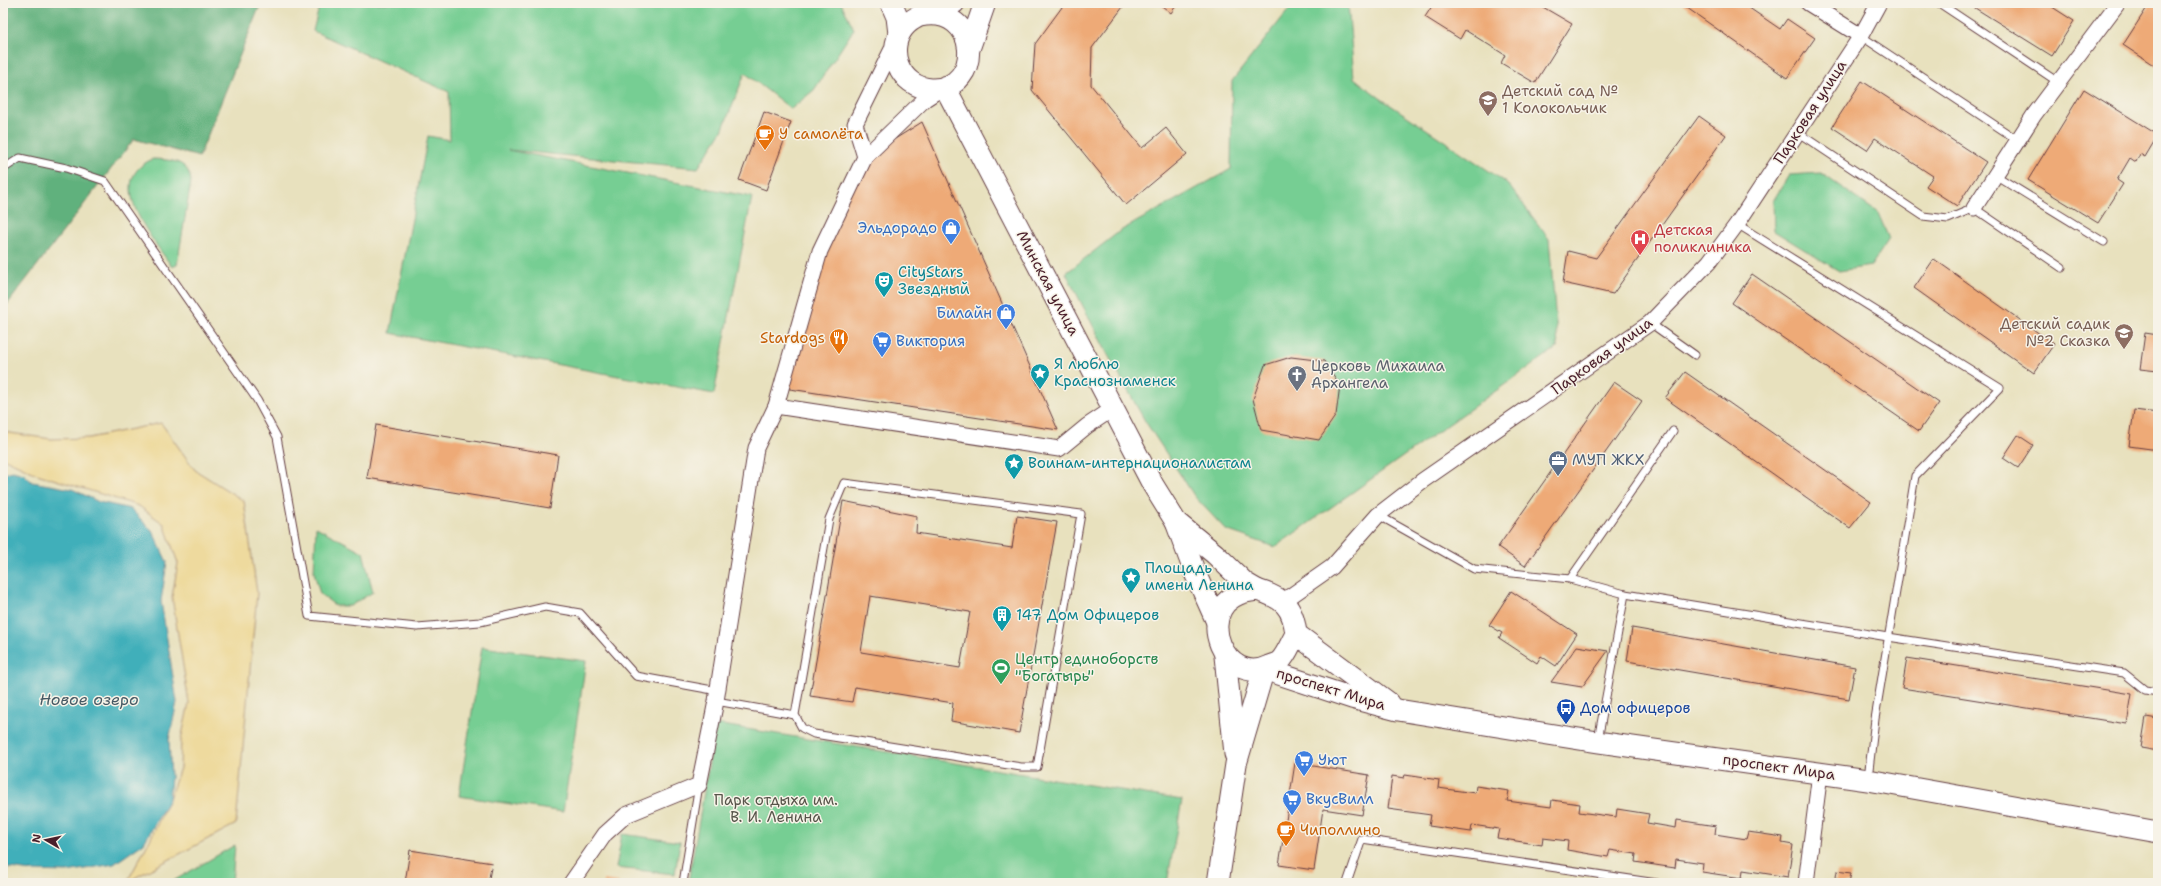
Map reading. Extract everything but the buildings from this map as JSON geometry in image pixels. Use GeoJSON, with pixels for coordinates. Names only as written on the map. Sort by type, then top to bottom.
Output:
{"type":"FeatureCollection","features":[{"type":"Feature","properties":{"kind":"street"},"geometry":{"type":"LineString","coordinates":[[891,3],[897,18],[898,36],[895,50],[896,62],[906,77],[921,87],[933,89],[945,87]]}},
{"type":"Feature","properties":{"kind":"street"},"geometry":{"type":"LineString","coordinates":[[571,883],[605,834],[626,815],[699,785],[717,696],[756,448],[776,406],[820,251],[865,157],[925,99],[955,81],[963,72],[968,61],[968,40],[957,24],[940,15],[917,18],[897,3]]}},
{"type":"Feature","properties":{"kind":"street"},"geometry":{"type":"LineString","coordinates":[[865,157],[855,124],[898,36],[917,18],[954,3]]}},
{"type":"Feature","properties":{"kind":"street"},"geometry":{"type":"LineString","coordinates":[[969,49],[985,3]]}},
{"type":"Feature","properties":{"kind":"street"},"geometry":{"type":"LineString","coordinates":[[1808,3],[1861,36]]}},
{"type":"Feature","properties":{"kind":"street","name":"Парковая улица"},"geometry":{"type":"LineString","coordinates":[[1282,602],[1332,567],[1378,516],[1422,481],[1650,323],[1709,262],[1737,224],[1861,36],[1879,3]]}},
{"type":"Feature","properties":{"kind":"street"},"geometry":{"type":"LineString","coordinates":[[1974,208],[2019,141],[2034,115],[2118,3]]}},
{"type":"Feature","properties":{"kind":"street","name":"Минская улица"},"geometry":{"type":"LineString","coordinates":[[945,87],[1154,485],[1176,522],[1195,573],[1217,622]]}},
{"type":"Feature","properties":{"kind":"street"},"geometry":{"type":"LineString","coordinates":[[776,406],[1059,450],[1087,426],[1114,408]]}},
{"type":"Feature","properties":{"kind":"street","name":"Минская улица"},"geometry":{"type":"LineString","coordinates":[[1176,522],[1215,554],[1245,583],[1257,590]]}},
{"type":"Feature","properties":{"kind":"street"},"geometry":{"type":"LineString","coordinates":[[1225,656],[1236,665],[1248,669],[1264,669],[1280,661],[1296,634],[1290,609],[1276,596],[1257,590],[1238,594],[1227,603],[1217,622],[1217,640],[1225,656],[1236,764]]}},
{"type":"Feature","properties":{"kind":"street","name":"проспект Мира"},"geometry":{"type":"LineString","coordinates":[[1296,634],[1398,710]]}},
{"type":"Feature","properties":{"kind":"street"},"geometry":{"type":"LineString","coordinates":[[1218,883],[1236,764],[1264,669]]}},
{"type":"Feature","properties":{"kind":"street","name":"проспект Мира"},"geometry":{"type":"LineString","coordinates":[[1264,669],[1352,698],[1398,710],[1598,742],[1868,780],[2158,832]]}},
{"type":"Feature","properties":{"kind":"street"},"geometry":{"type":"LineString","coordinates":[[1806,883],[1818,801],[1820,773]]}},
{"type":"Feature","properties":{"kind":"lane"},"geometry":{"type":"LineString","coordinates":[[1938,3],[2058,82]]}},
{"type":"Feature","properties":{"kind":"lane"},"geometry":{"type":"LineString","coordinates":[[1861,36],[2019,141]]}},
{"type":"Feature","properties":{"kind":"lane"},"geometry":{"type":"LineString","coordinates":[[1797,132],[1923,216],[1948,219],[1974,208],[2062,268]]}},
{"type":"Feature","properties":{"kind":"lane"},"geometry":{"type":"LineString","coordinates":[[3,169],[20,158],[66,168],[104,181],[254,396],[277,437],[309,616],[417,627],[480,622],[545,607],[580,613],[636,676],[795,715],[802,728],[814,734],[1021,767],[1037,767],[1081,514],[844,483],[829,519],[795,715]]}},
{"type":"Feature","properties":{"kind":"lane"},"geometry":{"type":"LineString","coordinates":[[1995,175],[2104,242]]}},
{"type":"Feature","properties":{"kind":"lane"},"geometry":{"type":"LineString","coordinates":[[1737,224],[2000,388],[1915,476],[1888,637],[1870,754],[1868,780]]}},
{"type":"Feature","properties":{"kind":"lane"},"geometry":{"type":"LineString","coordinates":[[1650,323],[1696,355]]}},
{"type":"Feature","properties":{"kind":"lane"},"geometry":{"type":"LineString","coordinates":[[1570,579],[1673,431]]}},
{"type":"Feature","properties":{"kind":"lane"},"geometry":{"type":"LineString","coordinates":[[1378,516],[1474,568],[1570,579],[1625,594],[1888,637],[2124,673],[2145,690],[2158,692]]}},
{"type":"Feature","properties":{"kind":"lane"},"geometry":{"type":"LineString","coordinates":[[1598,742],[1625,594]]}},
{"type":"Feature","properties":{"kind":"lane"},"geometry":{"type":"LineString","coordinates":[[683,883],[699,785]]}},
{"type":"Feature","properties":{"kind":"lane"},"geometry":{"type":"LineString","coordinates":[[1347,883],[1362,839],[1657,883]]}},
{"type":"Feature","properties":{"kind":"green space"},"geometry":{"type":"Polygon","coordinates":[[[3,3],[261,3],[199,157],[134,139],[3,310],[3,3]]]}},
{"type":"Feature","properties":{"kind":"green space"},"geometry":{"type":"Polygon","coordinates":[[[320,3],[841,3],[854,29],[814,90],[791,109],[745,73],[722,131],[698,168],[508,150],[752,197],[714,394],[390,333],[428,136],[450,140],[449,92],[313,31],[320,3]]]}},
{"type":"Feature","properties":{"kind":"green space"},"geometry":{"type":"Polygon","coordinates":[[[1294,3],[1348,3],[1354,78],[1380,98],[1507,183],[1549,239],[1558,347],[1275,547],[1226,530],[1195,497],[1145,421],[1108,355],[1066,273],[1120,231],[1231,169],[1232,81],[1294,3]]]}},
{"type":"Feature","properties":{"kind":"green space"},"geometry":{"type":"Polygon","coordinates":[[[153,159],[172,161],[183,165],[190,175],[191,182],[177,265],[172,267],[144,226],[136,210],[132,195],[132,181],[138,169],[153,159]]]}},
{"type":"Feature","properties":{"kind":"green space"},"geometry":{"type":"Polygon","coordinates":[[[1821,173],[1878,213],[1889,239],[1871,266],[1839,271],[1774,231],[1773,201],[1789,175],[1821,173]]]}},
{"type":"Feature","properties":{"kind":"green space"},"geometry":{"type":"Polygon","coordinates":[[[316,527],[363,552],[373,592],[350,606],[336,606],[320,594],[314,572],[316,527]]]}},
{"type":"Feature","properties":{"kind":"green space"},"geometry":{"type":"Polygon","coordinates":[[[482,647],[586,661],[563,812],[459,796],[482,647]]]}},
{"type":"Feature","properties":{"kind":"green space","name":"Парк отдыха им. В. И. Ленина"},"geometry":{"type":"Polygon","coordinates":[[[716,724],[1182,800],[1167,883],[688,883],[716,724]]]}},
{"type":"Feature","properties":{"kind":"green space"},"geometry":{"type":"Polygon","coordinates":[[[622,834],[680,842],[675,874],[616,868],[622,834]]]}},
{"type":"Feature","properties":{"kind":"green space"},"geometry":{"type":"Polygon","coordinates":[[[235,845],[232,883],[170,883],[235,845]]]}},
{"type":"Feature","properties":{"kind":"sand"},"geometry":{"type":"Polygon","coordinates":[[[161,423],[195,470],[244,501],[257,593],[236,824],[127,882],[150,840],[169,799],[180,768],[181,740],[189,703],[172,597],[178,563],[164,524],[139,506],[37,474],[3,458],[3,432],[51,439],[89,438],[161,423]]]}},
{"type":"Feature","properties":{"kind":"water","name":"Новое озеро"},"geometry":{"type":"Polygon","coordinates":[[[12,471],[24,474],[32,482],[72,489],[99,502],[131,509],[153,532],[167,562],[161,601],[177,702],[169,740],[171,777],[169,799],[144,843],[114,864],[67,872],[31,871],[3,867],[3,474],[12,471]]]}},
{"type":"Feature","properties":{"kind":"place","name":"Детский сад № 1 Колокольчик"},"geometry":{"type":"Point","coordinates":[1488,117]}},
{"type":"Feature","properties":{"kind":"place","name":"У самолёта"},"geometry":{"type":"Point","coordinates":[765,151]}},
{"type":"Feature","properties":{"kind":"place","name":"Эльдорадо"},"geometry":{"type":"Point","coordinates":[951,245]}},
{"type":"Feature","properties":{"kind":"place","name":"Детская поликлиника"},"geometry":{"type":"Point","coordinates":[1640,256]}},
{"type":"Feature","properties":{"kind":"place","name":"CityStars Звездный"},"geometry":{"type":"Point","coordinates":[884,298]}},
{"type":"Feature","properties":{"kind":"place","name":"Билайн"},"geometry":{"type":"Point","coordinates":[1006,330]}},
{"type":"Feature","properties":{"kind":"place","name":"Детский садик №2 Сказка"},"geometry":{"type":"Point","coordinates":[2124,350]}},
{"type":"Feature","properties":{"kind":"place","name":"Stardogs"},"geometry":{"type":"Point","coordinates":[839,355]}},
{"type":"Feature","properties":{"kind":"place","name":"Виктория"},"geometry":{"type":"Point","coordinates":[882,358]}},
{"type":"Feature","properties":{"kind":"place","name":"Я люблю Краснознаменск"},"geometry":{"type":"Point","coordinates":[1040,390]}},
{"type":"Feature","properties":{"kind":"place","name":"Церковь Михаила Архангела"},"geometry":{"type":"Point","coordinates":[1297,392]}},
{"type":"Feature","properties":{"kind":"place","name":"МУП ЖКХ"},"geometry":{"type":"Point","coordinates":[1558,477]}},
{"type":"Feature","properties":{"kind":"place","name":"Воинам-интернационалистам"},"geometry":{"type":"Point","coordinates":[1014,480]}},
{"type":"Feature","properties":{"kind":"place","name":"Площадь имени Ленина"},"geometry":{"type":"Point","coordinates":[1131,594]}},
{"type":"Feature","properties":{"kind":"place","name":"147 Дом Офицеров"},"geometry":{"type":"Point","coordinates":[1002,632]}},
{"type":"Feature","properties":{"kind":"place","name":"Центр единоборств \"Богатырь\""},"geometry":{"type":"Point","coordinates":[1001,685]}},
{"type":"Feature","properties":{"kind":"place","name":"Дом офицеров"},"geometry":{"type":"Point","coordinates":[1566,725]}},
{"type":"Feature","properties":{"kind":"place","name":"Уют"},"geometry":{"type":"Point","coordinates":[1304,777]}},
{"type":"Feature","properties":{"kind":"place","name":"ВкусВилл"},"geometry":{"type":"Point","coordinates":[1292,816]}},
{"type":"Feature","properties":{"kind":"place","name":"Чиполлино"},"geometry":{"type":"Point","coordinates":[1286,847]}}]}
